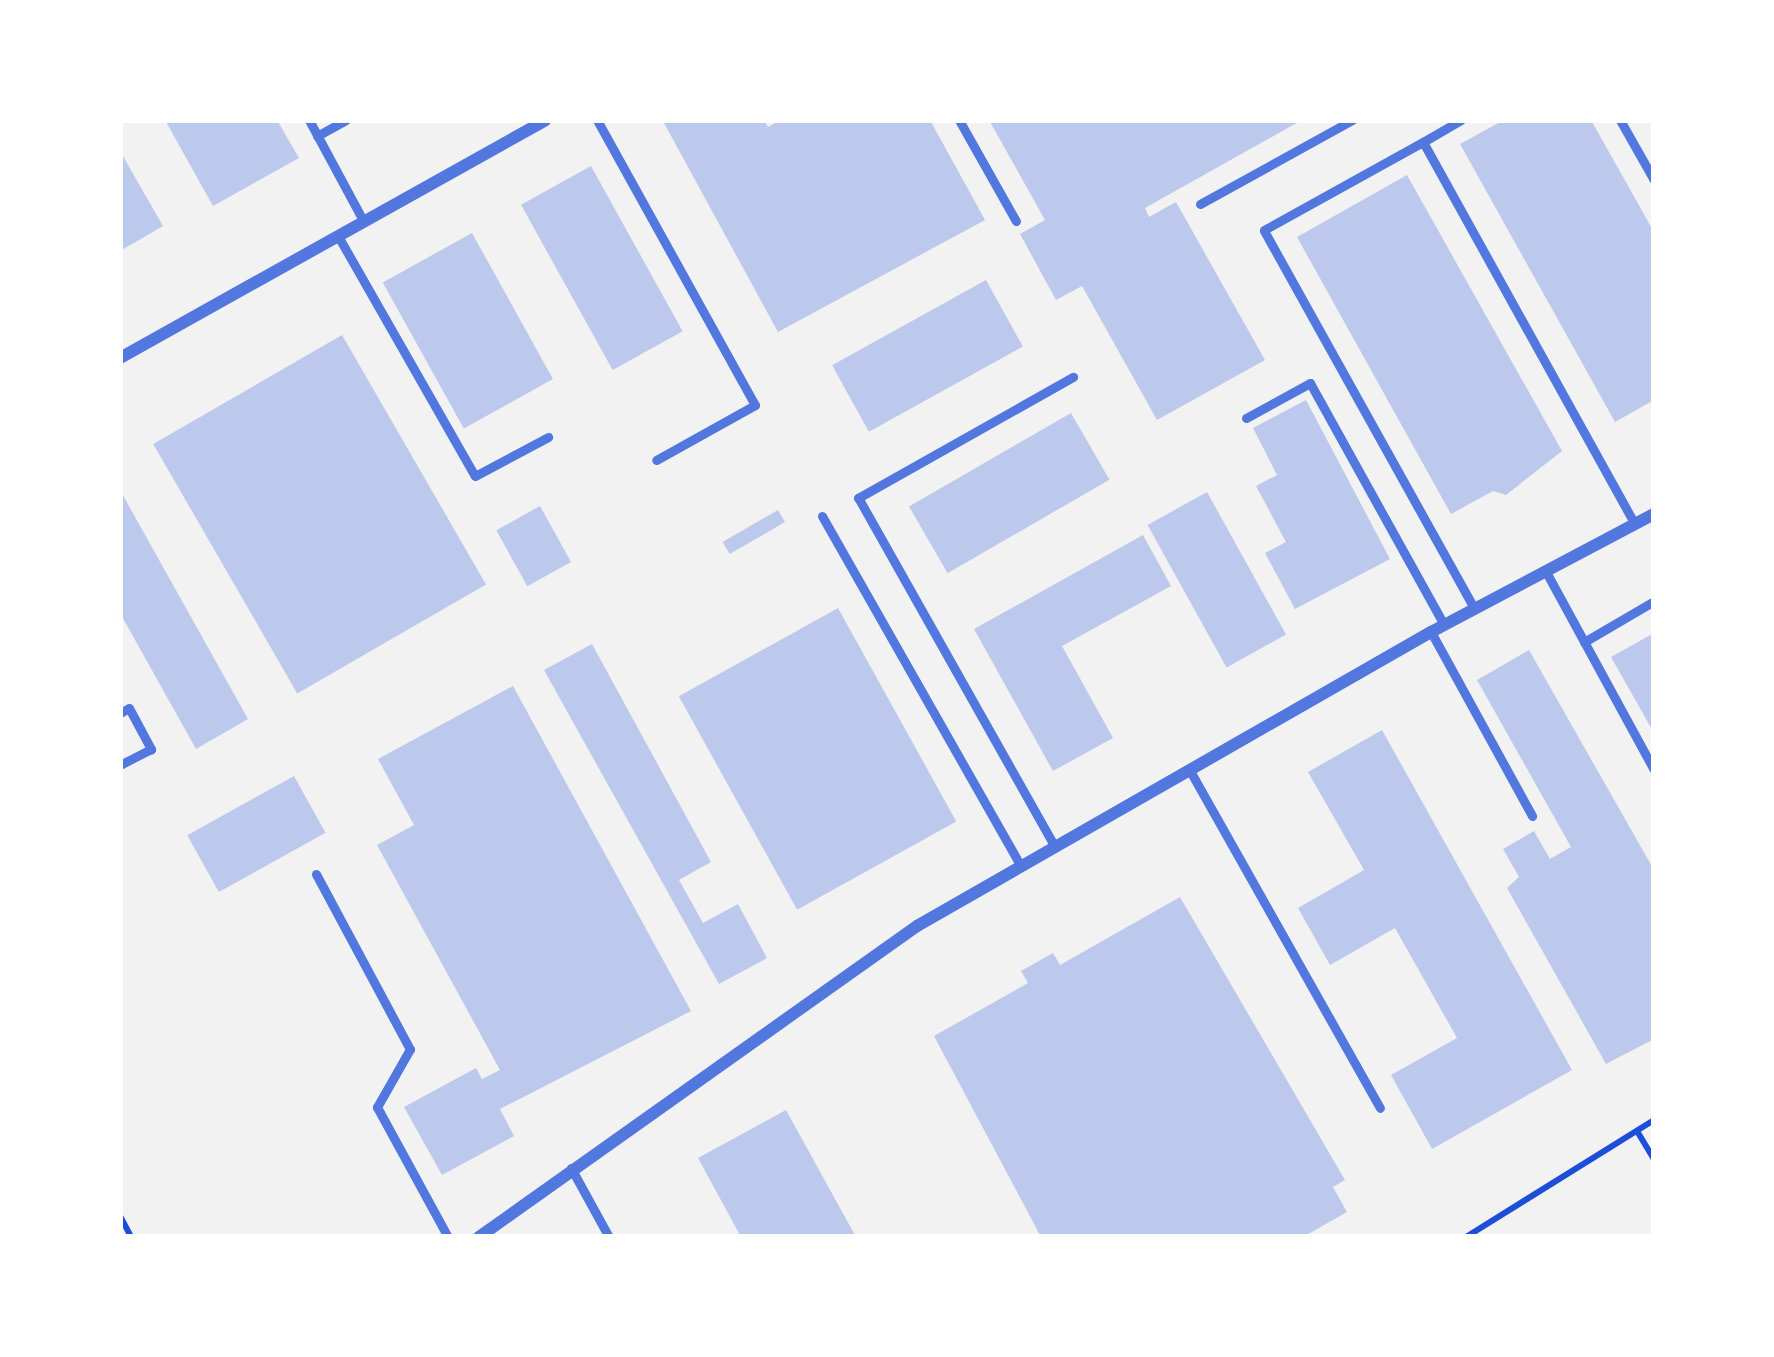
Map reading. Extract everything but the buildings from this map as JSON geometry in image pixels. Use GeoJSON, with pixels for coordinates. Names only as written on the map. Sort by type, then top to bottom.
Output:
{"type":"FeatureCollection","features":[{"type":"Feature","properties":{"kind":"street"},"geometry":{"type":"LineString","coordinates":[[120,358],[529,124],[545,120]]}},
{"type":"Feature","properties":{"kind":"street"},"geometry":{"type":"LineString","coordinates":[[479,1237],[917,926],[1437,628],[1654,514]]}},
{"type":"Feature","properties":{"kind":"lane"},"geometry":{"type":"LineString","coordinates":[[309,120],[364,222]]}},
{"type":"Feature","properties":{"kind":"lane"},"geometry":{"type":"LineString","coordinates":[[317,136],[346,120]]}},
{"type":"Feature","properties":{"kind":"lane"},"geometry":{"type":"LineString","coordinates":[[597,120],[755,405],[656,460]]}},
{"type":"Feature","properties":{"kind":"lane"},"geometry":{"type":"LineString","coordinates":[[959,120],[1016,221]]}},
{"type":"Feature","properties":{"kind":"lane"},"geometry":{"type":"LineString","coordinates":[[1200,204],[1352,120]]}},
{"type":"Feature","properties":{"kind":"lane"},"geometry":{"type":"LineString","coordinates":[[1461,120],[1264,230],[1474,608]]}},
{"type":"Feature","properties":{"kind":"lane"},"geometry":{"type":"LineString","coordinates":[[1620,120],[1654,180]]}},
{"type":"Feature","properties":{"kind":"lane"},"geometry":{"type":"LineString","coordinates":[[1423,142],[1635,524]]}},
{"type":"Feature","properties":{"kind":"lane"},"geometry":{"type":"LineString","coordinates":[[338,236],[475,476],[548,437]]}},
{"type":"Feature","properties":{"kind":"lane"},"geometry":{"type":"LineString","coordinates":[[1055,847],[858,498],[1073,377]]}},
{"type":"Feature","properties":{"kind":"lane"},"geometry":{"type":"LineString","coordinates":[[1246,418],[1310,383],[1532,816]]}},
{"type":"Feature","properties":{"kind":"lane"},"geometry":{"type":"LineString","coordinates":[[822,516],[1021,867]]}},
{"type":"Feature","properties":{"kind":"lane"},"geometry":{"type":"LineString","coordinates":[[1545,570],[1654,770]]}},
{"type":"Feature","properties":{"kind":"lane"},"geometry":{"type":"LineString","coordinates":[[1584,642],[1654,601]]}},
{"type":"Feature","properties":{"kind":"lane"},"geometry":{"type":"LineString","coordinates":[[120,713],[129,709],[151,748],[120,765]]}},
{"type":"Feature","properties":{"kind":"lane"},"geometry":{"type":"LineString","coordinates":[[1189,769],[1380,1108]]}},
{"type":"Feature","properties":{"kind":"lane"},"geometry":{"type":"LineString","coordinates":[[316,874],[410,1049],[377,1107],[448,1237]]}},
{"type":"Feature","properties":{"kind":"lane"},"geometry":{"type":"LineString","coordinates":[[571,1168],[609,1237]]}},
{"type":"Feature","properties":{"kind":"path"},"geometry":{"type":"LineString","coordinates":[[1466,1237],[1654,1120]]}},
{"type":"Feature","properties":{"kind":"path"},"geometry":{"type":"LineString","coordinates":[[1637,1131],[1654,1159]]}},
{"type":"Feature","properties":{"kind":"path"},"geometry":{"type":"LineString","coordinates":[[120,1216],[131,1237]]}}]}
